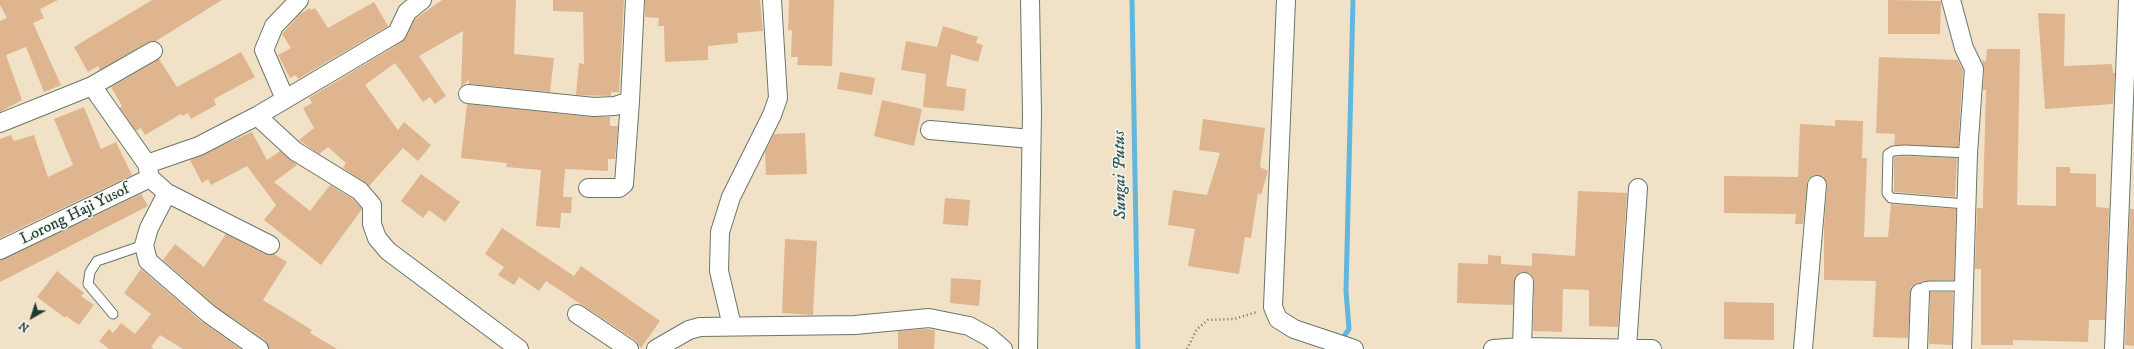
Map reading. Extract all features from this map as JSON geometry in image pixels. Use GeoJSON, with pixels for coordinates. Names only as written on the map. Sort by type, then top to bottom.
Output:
{"type":"FeatureCollection","features":[{"type":"Feature","properties":{"kind":"street"},"geometry":{"type":"LineString","coordinates":[[285,98],[264,50],[274,26],[299,0]]}},
{"type":"Feature","properties":{"kind":"street","name":"Lorong Haji Yusof"},"geometry":{"type":"LineString","coordinates":[[0,250],[257,116],[285,98],[397,33],[407,12],[422,0]]}},
{"type":"Feature","properties":{"kind":"street"},"geometry":{"type":"LineString","coordinates":[[588,188],[619,188],[624,184],[635,0]]}},
{"type":"Feature","properties":{"kind":"street"},"geometry":{"type":"LineString","coordinates":[[732,326],[719,271],[720,232],[731,197],[772,115],[778,98],[772,0]]}},
{"type":"Feature","properties":{"kind":"street"},"geometry":{"type":"LineString","coordinates":[[1028,349],[1031,139],[1030,0]]}},
{"type":"Feature","properties":{"kind":"street"},"geometry":{"type":"LineString","coordinates":[[1286,0],[1273,307],[1278,319],[1294,329],[1354,349]]}},
{"type":"Feature","properties":{"kind":"street"},"geometry":{"type":"LineString","coordinates":[[1951,0],[1956,27],[1974,69],[1968,153],[1962,349]]}},
{"type":"Feature","properties":{"kind":"street"},"geometry":{"type":"LineString","coordinates":[[2114,349],[2128,0]]}},
{"type":"Feature","properties":{"kind":"street"},"geometry":{"type":"LineString","coordinates":[[0,123],[92,86],[153,51]]}},
{"type":"Feature","properties":{"kind":"street"},"geometry":{"type":"LineString","coordinates":[[92,86],[149,171],[167,193],[270,245]]}},
{"type":"Feature","properties":{"kind":"street"},"geometry":{"type":"LineString","coordinates":[[468,94],[594,107],[615,106],[630,101]]}},
{"type":"Feature","properties":{"kind":"street"},"geometry":{"type":"LineString","coordinates":[[257,116],[295,151],[360,191],[372,205],[372,224],[377,238],[388,251],[519,349]]}},
{"type":"Feature","properties":{"kind":"street"},"geometry":{"type":"LineString","coordinates":[[930,130],[1031,139]]}},
{"type":"Feature","properties":{"kind":"street"},"geometry":{"type":"LineString","coordinates":[[1802,349],[1817,185]]}},
{"type":"Feature","properties":{"kind":"street"},"geometry":{"type":"LineString","coordinates":[[1627,347],[1638,188]]}},
{"type":"Feature","properties":{"kind":"street"},"geometry":{"type":"LineString","coordinates":[[167,193],[149,228],[144,245],[148,261],[209,314],[259,349]]}},
{"type":"Feature","properties":{"kind":"street"},"geometry":{"type":"LineString","coordinates":[[1522,347],[1524,282]]}},
{"type":"Feature","properties":{"kind":"street"},"geometry":{"type":"LineString","coordinates":[[1918,349],[1920,293]]}},
{"type":"Feature","properties":{"kind":"street"},"geometry":{"type":"LineString","coordinates":[[577,314],[630,349]]}},
{"type":"Feature","properties":{"kind":"street"},"geometry":{"type":"LineString","coordinates":[[656,349],[689,330],[700,327],[855,325],[929,318],[969,326],[989,337],[1002,349]]}},
{"type":"Feature","properties":{"kind":"street"},"geometry":{"type":"LineString","coordinates":[[1493,349],[1522,347],[1627,347],[1652,349]]}},
{"type":"Feature","properties":{"kind":"lane"},"geometry":{"type":"LineString","coordinates":[[1966,204],[1891,198],[1887,193],[1888,154],[1893,151],[1904,150],[1968,153]]}},
{"type":"Feature","properties":{"kind":"lane"},"geometry":{"type":"LineString","coordinates":[[113,314],[88,284],[90,272],[97,262],[144,245]]}},
{"type":"Feature","properties":{"kind":"lane"},"geometry":{"type":"LineString","coordinates":[[1920,293],[1924,287],[1930,286],[1964,286]]}},
{"type":"Feature","properties":{"kind":"path"},"geometry":{"type":"LineString","coordinates":[[1187,349],[1197,329],[1208,320],[1234,319],[1273,307]]}},
{"type":"Feature","properties":{"kind":"building"},"geometry":{"type":"Polygon","coordinates":[[[0,0],[58,0],[40,9],[44,18],[33,23],[61,85],[44,92],[26,47],[6,55],[22,100],[0,112],[0,21],[7,18],[0,5],[0,0]]]}},
{"type":"Feature","properties":{"kind":"building"},"geometry":{"type":"Polygon","coordinates":[[[152,0],[222,0],[156,41],[148,42],[100,70],[98,66],[88,72],[74,47],[152,0]]]}},
{"type":"Feature","properties":{"kind":"building"},"geometry":{"type":"Polygon","coordinates":[[[442,0],[516,0],[514,54],[554,58],[550,92],[469,84],[469,80],[461,86],[463,31],[419,56],[446,96],[435,104],[430,97],[423,102],[395,63],[365,85],[398,130],[404,122],[431,145],[418,161],[403,148],[369,186],[343,168],[346,163],[328,147],[319,154],[299,140],[314,128],[303,108],[312,103],[309,98],[402,42],[415,19],[442,0]]]}},
{"type":"Feature","properties":{"kind":"building"},"geometry":{"type":"Polygon","coordinates":[[[553,0],[624,0],[619,92],[611,92],[611,96],[576,95],[579,63],[584,64],[583,12],[553,11],[553,0]]]}},
{"type":"Feature","properties":{"kind":"building"},"geometry":{"type":"Polygon","coordinates":[[[645,0],[760,0],[763,31],[737,33],[738,43],[708,46],[708,60],[665,62],[664,26],[658,26],[659,18],[645,17],[645,0]]]}},
{"type":"Feature","properties":{"kind":"building"},"geometry":{"type":"Polygon","coordinates":[[[789,0],[834,0],[832,66],[797,65],[798,57],[791,57],[792,30],[788,30],[789,0]]]}},
{"type":"Feature","properties":{"kind":"building"},"geometry":{"type":"Polygon","coordinates":[[[1888,0],[1941,1],[1940,34],[1888,34],[1888,0]]]}},
{"type":"Feature","properties":{"kind":"building"},"geometry":{"type":"Polygon","coordinates":[[[374,2],[388,26],[298,79],[296,75],[290,78],[278,55],[291,48],[282,34],[300,14],[310,8],[311,10],[315,8],[328,28],[374,2]]]}},
{"type":"Feature","properties":{"kind":"building"},"geometry":{"type":"Polygon","coordinates":[[[2038,13],[2065,14],[2064,66],[2112,64],[2113,73],[2115,73],[2113,104],[2045,109],[2038,13]]]}},
{"type":"Feature","properties":{"kind":"building"},"geometry":{"type":"Polygon","coordinates":[[[943,26],[978,37],[976,43],[983,45],[978,62],[951,54],[946,86],[966,89],[964,111],[923,107],[926,74],[901,70],[906,41],[937,47],[943,26]]]}},
{"type":"Feature","properties":{"kind":"building"},"geometry":{"type":"Polygon","coordinates":[[[1987,49],[2020,49],[2017,205],[2056,206],[2056,167],[2070,167],[2070,173],[2096,174],[2096,207],[2109,208],[2105,320],[2089,320],[2088,342],[2013,340],[2013,345],[1981,345],[1981,269],[1975,269],[1977,208],[1983,208],[1986,90],[1983,90],[1984,70],[1982,60],[1986,61],[1987,49]]]}},
{"type":"Feature","properties":{"kind":"building"},"geometry":{"type":"Polygon","coordinates":[[[241,52],[255,77],[214,99],[216,105],[191,119],[188,113],[183,116],[181,114],[145,135],[141,128],[136,131],[120,108],[122,106],[111,87],[159,59],[177,87],[241,52]]]}},
{"type":"Feature","properties":{"kind":"building"},"geometry":{"type":"Polygon","coordinates":[[[1879,57],[1958,60],[1963,71],[1958,147],[1894,145],[1895,134],[1876,133],[1879,57]]]}},
{"type":"Feature","properties":{"kind":"building"},"geometry":{"type":"Polygon","coordinates":[[[840,72],[875,78],[872,95],[837,89],[840,72]]]}},
{"type":"Feature","properties":{"kind":"building"},"geometry":{"type":"Polygon","coordinates":[[[882,100],[922,109],[914,146],[874,136],[882,100]]]}},
{"type":"Feature","properties":{"kind":"building"},"geometry":{"type":"Polygon","coordinates":[[[467,104],[593,117],[610,117],[610,126],[618,126],[615,159],[608,159],[608,171],[565,169],[563,197],[572,197],[571,213],[561,213],[560,228],[536,226],[541,170],[506,167],[507,163],[461,158],[467,104]]]}},
{"type":"Feature","properties":{"kind":"building"},"geometry":{"type":"Polygon","coordinates":[[[84,107],[101,149],[116,142],[132,175],[0,238],[0,139],[11,135],[14,141],[34,135],[48,177],[73,165],[54,119],[84,107]]]}},
{"type":"Feature","properties":{"kind":"building"},"geometry":{"type":"Polygon","coordinates":[[[1203,119],[1265,128],[1260,167],[1268,171],[1261,195],[1258,193],[1251,238],[1245,237],[1239,274],[1188,266],[1195,229],[1168,225],[1173,190],[1207,195],[1220,153],[1199,150],[1203,119]]]}},
{"type":"Feature","properties":{"kind":"building"},"geometry":{"type":"Polygon","coordinates":[[[1835,120],[1863,121],[1862,158],[1867,158],[1864,237],[1888,237],[1891,204],[1956,209],[1954,280],[1923,281],[1911,287],[1908,338],[1873,337],[1876,281],[1824,280],[1824,226],[1827,186],[1823,176],[1813,175],[1808,179],[1803,224],[1795,224],[1796,214],[1724,213],[1724,176],[1798,177],[1800,124],[1835,126],[1835,120]]]}},
{"type":"Feature","properties":{"kind":"building"},"geometry":{"type":"Polygon","coordinates":[[[252,132],[267,160],[280,151],[297,165],[274,182],[310,211],[330,185],[353,199],[362,209],[321,265],[264,220],[276,205],[247,166],[211,185],[208,179],[202,183],[190,160],[252,132]]]}},
{"type":"Feature","properties":{"kind":"building"},"geometry":{"type":"Polygon","coordinates":[[[805,133],[807,174],[766,175],[765,152],[774,134],[805,133]]]}},
{"type":"Feature","properties":{"kind":"building"},"geometry":{"type":"Polygon","coordinates":[[[1894,157],[1957,158],[1955,197],[1894,192],[1894,157]]]}},
{"type":"Feature","properties":{"kind":"building"},"geometry":{"type":"Polygon","coordinates":[[[421,174],[460,202],[445,222],[429,210],[423,218],[401,201],[421,174]]]}},
{"type":"Feature","properties":{"kind":"building"},"geometry":{"type":"Polygon","coordinates":[[[1578,191],[1627,193],[1618,327],[1589,326],[1589,290],[1563,289],[1562,332],[1533,331],[1534,282],[1530,273],[1525,272],[1519,273],[1515,277],[1513,305],[1457,303],[1458,263],[1488,264],[1488,255],[1501,256],[1501,264],[1532,266],[1532,253],[1575,256],[1578,191]]]}},
{"type":"Feature","properties":{"kind":"building"},"geometry":{"type":"Polygon","coordinates":[[[141,194],[148,206],[0,282],[0,260],[141,194]]]}},
{"type":"Feature","properties":{"kind":"building"},"geometry":{"type":"Polygon","coordinates":[[[945,198],[970,200],[968,226],[943,224],[945,198]]]}},
{"type":"Feature","properties":{"kind":"building"},"geometry":{"type":"Polygon","coordinates":[[[2130,209],[2134,209],[2134,346],[2125,345],[2130,209]]]}},
{"type":"Feature","properties":{"kind":"building"},"geometry":{"type":"Polygon","coordinates":[[[502,228],[574,276],[581,266],[660,321],[641,348],[635,340],[546,281],[539,291],[519,277],[514,285],[498,275],[504,267],[485,254],[502,228]]]}},
{"type":"Feature","properties":{"kind":"building"},"geometry":{"type":"Polygon","coordinates":[[[226,234],[265,254],[274,254],[287,262],[263,300],[312,330],[310,333],[337,349],[269,349],[265,340],[215,306],[163,260],[175,244],[204,267],[226,234]]]}},
{"type":"Feature","properties":{"kind":"building"},"geometry":{"type":"Polygon","coordinates":[[[785,239],[817,241],[813,315],[782,313],[785,239]]]}},
{"type":"Feature","properties":{"kind":"building"},"geometry":{"type":"Polygon","coordinates":[[[141,269],[202,322],[241,349],[183,349],[160,335],[151,347],[154,349],[109,349],[99,341],[109,329],[113,333],[121,323],[135,334],[151,314],[124,293],[141,269]]]}},
{"type":"Feature","properties":{"kind":"building"},"geometry":{"type":"Polygon","coordinates":[[[57,271],[84,293],[81,296],[94,305],[79,325],[66,316],[65,318],[37,297],[57,271]]]}},
{"type":"Feature","properties":{"kind":"building"},"geometry":{"type":"Polygon","coordinates":[[[951,278],[981,280],[979,306],[950,303],[951,278]]]}},
{"type":"Feature","properties":{"kind":"building"},"geometry":{"type":"Polygon","coordinates":[[[1930,292],[1953,292],[1952,345],[1929,344],[1930,292]]]}},
{"type":"Feature","properties":{"kind":"building"},"geometry":{"type":"Polygon","coordinates":[[[1724,302],[1774,303],[1774,340],[1724,339],[1724,302]]]}},
{"type":"Feature","properties":{"kind":"building"},"geometry":{"type":"Polygon","coordinates":[[[925,329],[935,330],[934,349],[898,349],[898,331],[925,329]]]}},
{"type":"Feature","properties":{"kind":"waterway","name":"Sungai Putus"},"geometry":{"type":"LineString","coordinates":[[1132,0],[1138,349]]}},
{"type":"Feature","properties":{"kind":"waterway"},"geometry":{"type":"LineString","coordinates":[[1340,342],[1349,329],[1346,291],[1353,0]]}}]}
